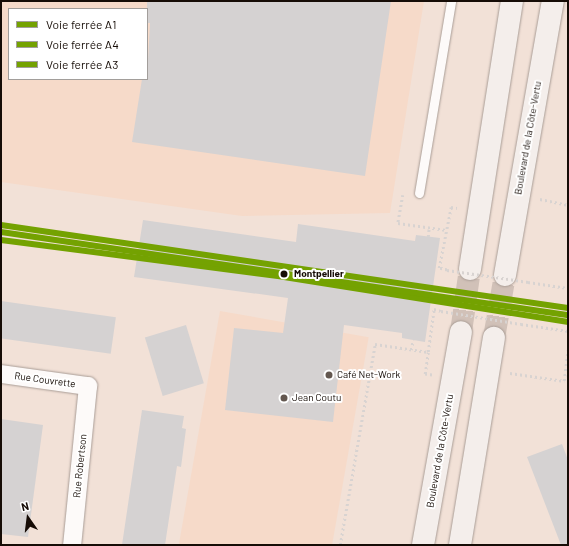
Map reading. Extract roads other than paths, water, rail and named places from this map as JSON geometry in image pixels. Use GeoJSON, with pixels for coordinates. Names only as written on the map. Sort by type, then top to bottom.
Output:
{"type":"FeatureCollection","features":[{"type":"Feature","properties":{"kind":"main road"},"geometry":{"type":"LineString","coordinates":[[470,269],[512,1]]}},
{"type":"Feature","properties":{"kind":"main road","name":"Boulevard de la Côte-Vertu"},"geometry":{"type":"LineString","coordinates":[[505,275],[553,1]]}},
{"type":"Feature","properties":{"kind":"main road","name":"Boulevard de la Côte-Vertu"},"geometry":{"type":"LineString","coordinates":[[423,545],[461,332]]}},
{"type":"Feature","properties":{"kind":"main road"},"geometry":{"type":"LineString","coordinates":[[460,545],[494,338]]}},
{"type":"Feature","properties":{"kind":"street","name":"Rue Couvrette"},"geometry":{"type":"LineString","coordinates":[[1,374],[88,386]]}},
{"type":"Feature","properties":{"kind":"street","name":"Rue Robertson"},"geometry":{"type":"LineString","coordinates":[[72,545],[88,386]]}},
{"type":"Feature","properties":{"kind":"lane"},"geometry":{"type":"LineString","coordinates":[[418,192],[451,1]]}},
{"type":"Feature","properties":{"kind":"tunnel"},"geometry":{"type":"LineString","coordinates":[[461,332],[470,269]]}},
{"type":"Feature","properties":{"kind":"tunnel"},"geometry":{"type":"LineString","coordinates":[[494,338],[505,275]]}},
{"type":"Feature","properties":{"kind":"rail line","name":"A4"},"geometry":{"type":"LineString","coordinates":[[1,225],[568,308]]}},
{"type":"Feature","properties":{"kind":"rail line","name":"A3"},"geometry":{"type":"LineString","coordinates":[[1,232],[567,315]]}},
{"type":"Feature","properties":{"kind":"rail line","name":"A1"},"geometry":{"type":"LineString","coordinates":[[1,240],[284,277],[568,322]]}},
{"type":"Feature","properties":{"kind":"place","name":"Montpellier"},"geometry":{"type":"Point","coordinates":[284,274]}},
{"type":"Feature","properties":{"kind":"place","name":"Café Net-Work"},"geometry":{"type":"Point","coordinates":[329,375]}},
{"type":"Feature","properties":{"kind":"place","name":"Jean Coutu"},"geometry":{"type":"Point","coordinates":[284,398]}}]}
